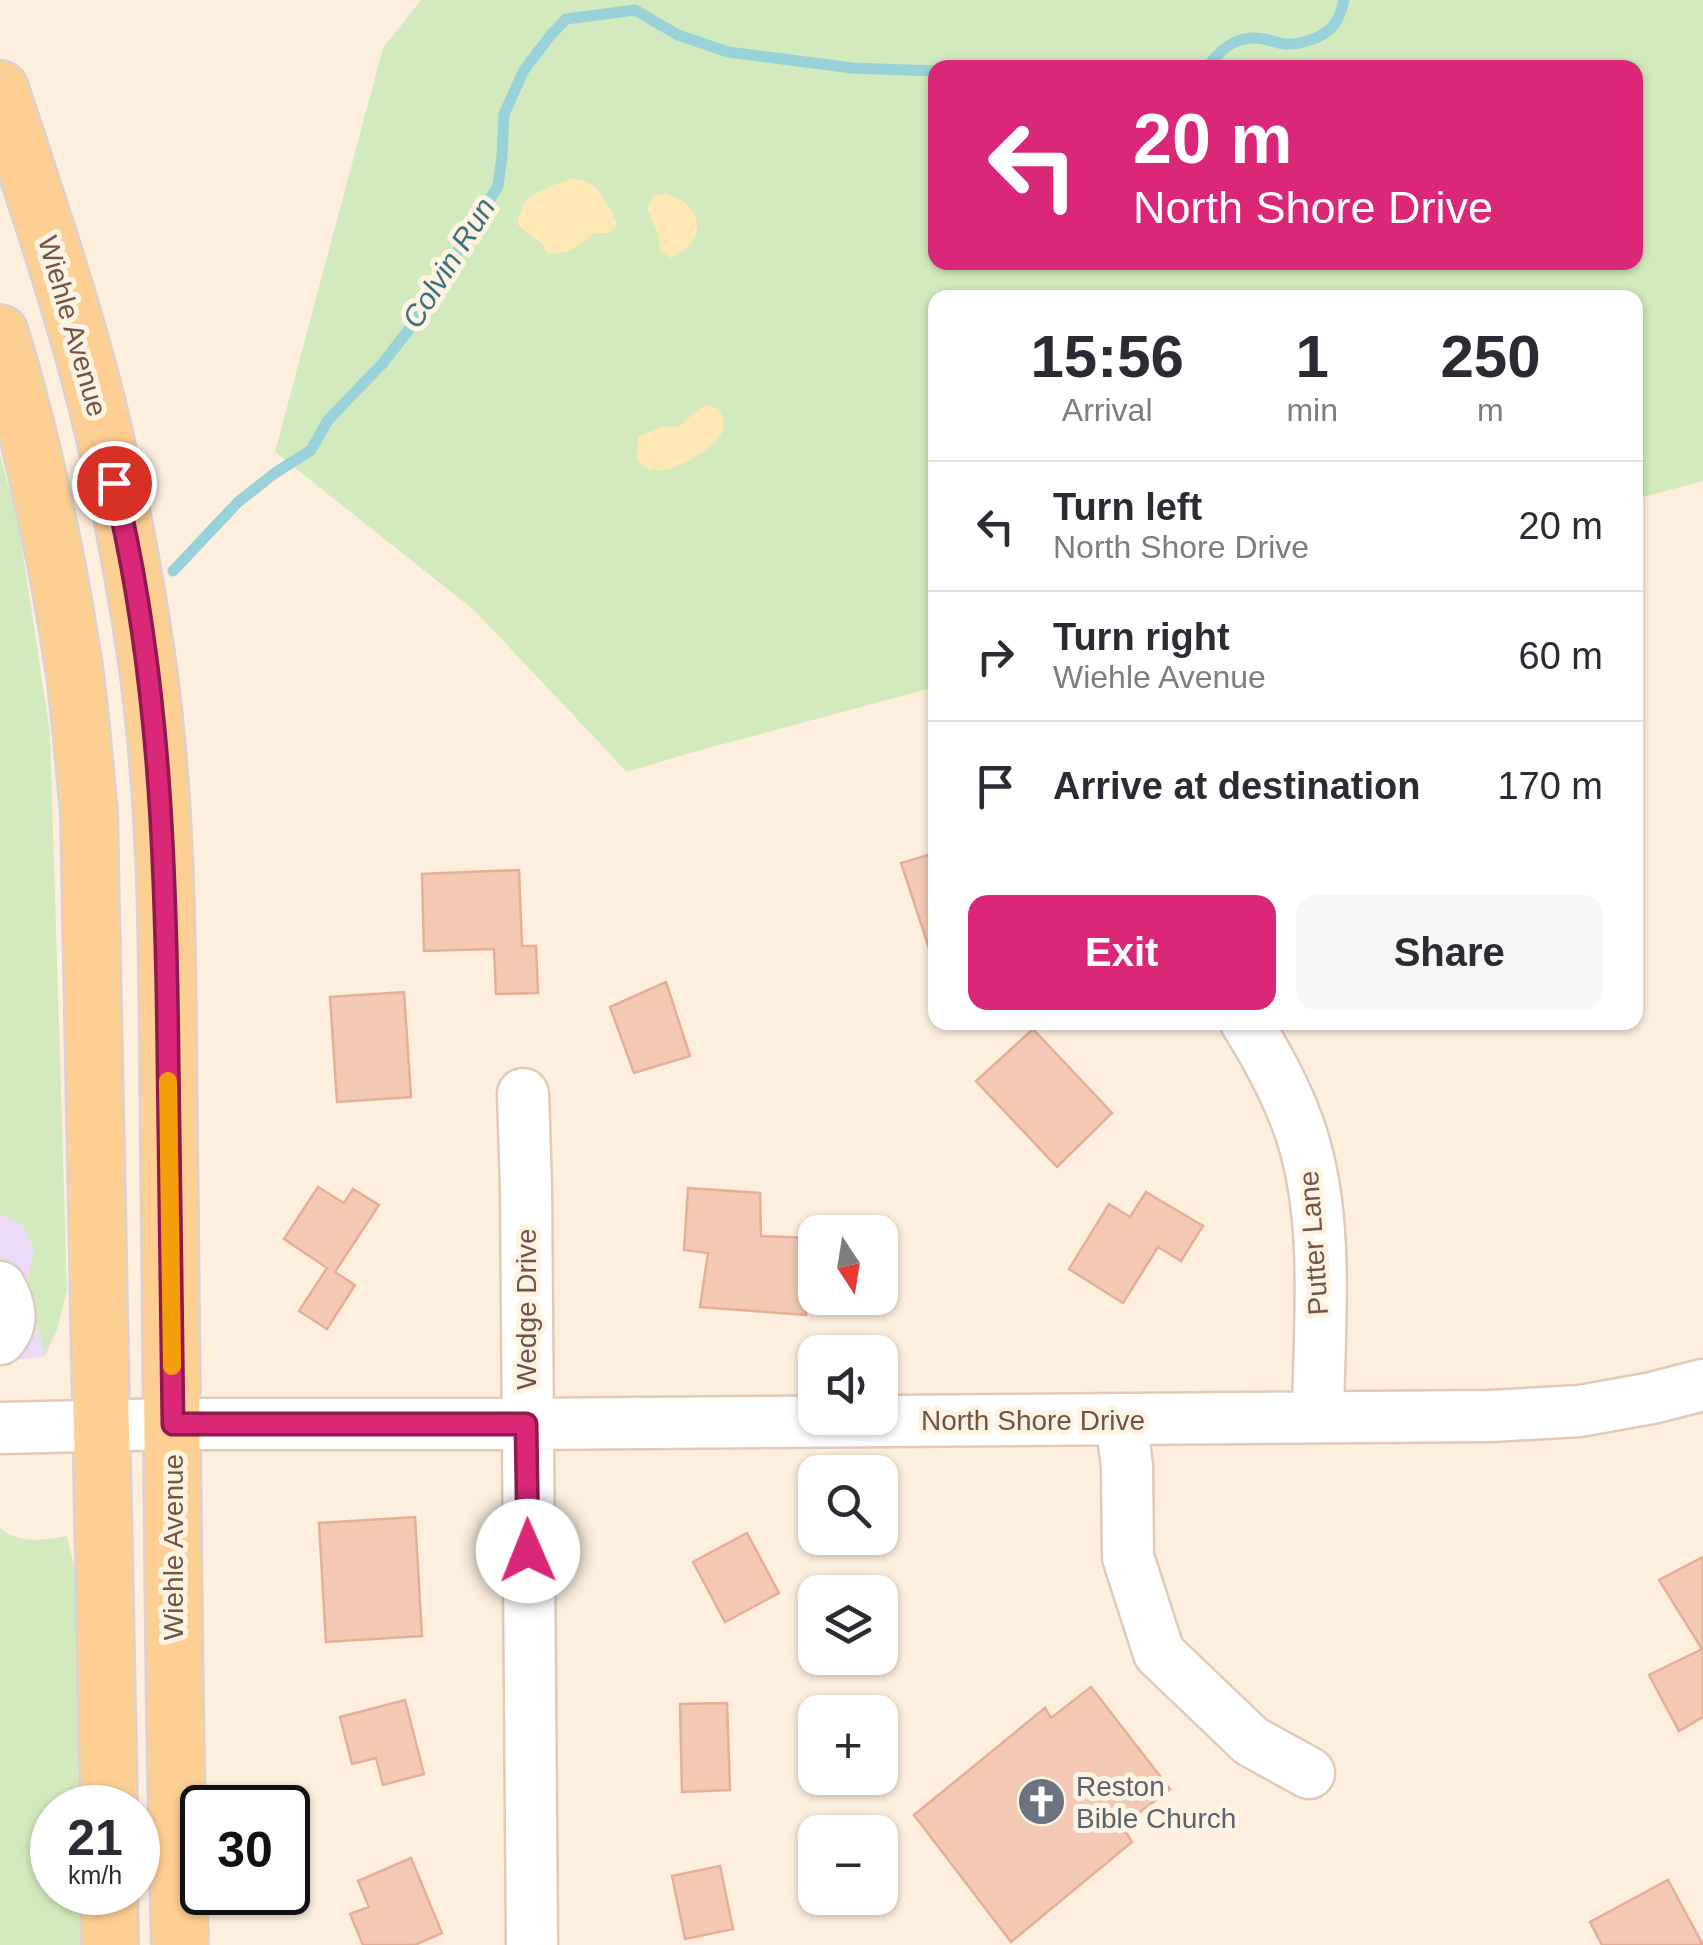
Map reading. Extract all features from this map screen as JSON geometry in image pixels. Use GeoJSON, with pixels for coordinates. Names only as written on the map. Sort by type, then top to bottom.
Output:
{"type":"FeatureCollection","features":[{"type":"Feature","properties":{"kind":"main road","name":"Wiehle Avenue"},"geometry":{"type":"LineString","coordinates":[[0,89],[90,376],[123,519],[146,657],[161,801],[180,1945]]}},
{"type":"Feature","properties":{"kind":"main road"},"geometry":{"type":"LineString","coordinates":[[0,333],[51,535],[74,670],[89,812],[108,1785]]}},
{"type":"Feature","properties":{"kind":"main road"},"geometry":{"type":"LineString","coordinates":[[110,1915],[110,1945]]}},
{"type":"Feature","properties":{"kind":"street","name":"Putter Lane"},"geometry":{"type":"LineString","coordinates":[[1250,1030],[1282,1086],[1302,1135],[1314,1192],[1320,1275],[1318,1417]]}},
{"type":"Feature","properties":{"kind":"street","name":"Wedge Drive"},"geometry":{"type":"LineString","coordinates":[[523,1094],[532,1945]]}},
{"type":"Feature","properties":{"kind":"street"},"geometry":{"type":"LineString","coordinates":[[0,1287],[8,1301],[10,1318],[0,1339]]}},
{"type":"Feature","properties":{"kind":"street","name":"North Shore Drive"},"geometry":{"type":"LineString","coordinates":[[0,1428],[1491,1416],[1580,1411],[1703,1384]]}},
{"type":"Feature","properties":{"kind":"street"},"geometry":{"type":"LineString","coordinates":[[1122,1419],[1128,1556],[1159,1653],[1250,1740],[1309,1773]]}},
{"type":"Feature","properties":{"kind":"shaded area"},"geometry":{"type":"Polygon","coordinates":[[[0,1214],[23,1225],[34,1250],[27,1286],[45,1356],[0,1362],[0,1214]]]}},
{"type":"Feature","properties":{"kind":"green space"},"geometry":{"type":"Polygon","coordinates":[[[421,0],[1703,0],[1703,481],[1643,497],[1643,290],[928,290],[928,689],[627,772],[474,610],[275,452],[383,48],[421,0]]]}},
{"type":"Feature","properties":{"kind":"green space"},"geometry":{"type":"Polygon","coordinates":[[[0,455],[18,520],[50,734],[67,1289],[58,1327],[45,1356],[27,1286],[34,1250],[23,1225],[0,1214],[0,455]]]}},
{"type":"Feature","properties":{"kind":"green space"},"geometry":{"type":"Polygon","coordinates":[[[0,1528],[24,1539],[67,1536],[80,1592],[83,1785],[30,1785],[30,1915],[84,1915],[85,1945],[0,1945],[0,1528]]]}},
{"type":"Feature","properties":{"kind":"sand"},"geometry":{"type":"Polygon","coordinates":[[[572,178],[599,191],[617,227],[609,233],[595,233],[567,251],[547,253],[542,244],[518,225],[520,214],[536,194],[572,178]]]}},
{"type":"Feature","properties":{"kind":"sand"},"geometry":{"type":"Polygon","coordinates":[[[665,193],[690,208],[697,224],[693,241],[670,258],[660,250],[647,208],[653,196],[665,193]]]}},
{"type":"Feature","properties":{"kind":"sand"},"geometry":{"type":"Polygon","coordinates":[[[709,405],[720,410],[724,425],[715,442],[705,450],[660,471],[637,461],[638,437],[662,427],[680,426],[698,409],[709,405]]]}},
{"type":"Feature","properties":{"kind":"building"},"geometry":{"type":"Polygon","coordinates":[[[928,855],[928,945],[901,863],[928,855]]]}},
{"type":"Feature","properties":{"kind":"building"},"geometry":{"type":"Polygon","coordinates":[[[519,870],[522,946],[536,946],[538,993],[496,994],[494,949],[424,951],[422,874],[519,870]]]}},
{"type":"Feature","properties":{"kind":"building"},"geometry":{"type":"Polygon","coordinates":[[[666,982],[690,1056],[634,1073],[610,1007],[666,982]]]}},
{"type":"Feature","properties":{"kind":"building"},"geometry":{"type":"Polygon","coordinates":[[[404,992],[411,1097],[337,1102],[330,997],[404,992]]]}},
{"type":"Feature","properties":{"kind":"building"},"geometry":{"type":"Polygon","coordinates":[[[1034,1030],[1112,1113],[1057,1167],[976,1081],[1034,1030]]]}},
{"type":"Feature","properties":{"kind":"building"},"geometry":{"type":"Polygon","coordinates":[[[318,1187],[344,1203],[353,1189],[379,1205],[335,1272],[355,1285],[327,1329],[299,1311],[327,1268],[284,1239],[318,1187]]]}},
{"type":"Feature","properties":{"kind":"building"},"geometry":{"type":"Polygon","coordinates":[[[688,1188],[760,1193],[761,1236],[798,1238],[798,1314],[700,1307],[708,1253],[684,1250],[688,1188]]]}},
{"type":"Feature","properties":{"kind":"building"},"geometry":{"type":"Polygon","coordinates":[[[1146,1192],[1203,1226],[1181,1261],[1158,1247],[1123,1303],[1069,1269],[1109,1204],[1130,1217],[1146,1192]]]}},
{"type":"Feature","properties":{"kind":"building"},"geometry":{"type":"Polygon","coordinates":[[[415,1517],[422,1636],[326,1642],[319,1523],[415,1517]]]}},
{"type":"Feature","properties":{"kind":"building"},"geometry":{"type":"Polygon","coordinates":[[[747,1533],[779,1593],[725,1622],[693,1562],[747,1533]]]}},
{"type":"Feature","properties":{"kind":"building"},"geometry":{"type":"Polygon","coordinates":[[[1703,1557],[1703,1717],[1679,1731],[1649,1675],[1702,1649],[1659,1580],[1703,1557]]]}},
{"type":"Feature","properties":{"kind":"building","name":"Reston Bible Church"},"geometry":{"type":"Polygon","coordinates":[[[1091,1687],[1170,1789],[1122,1826],[1132,1842],[1011,1942],[914,1815],[1045,1708],[1051,1718],[1091,1687]]]}},
{"type":"Feature","properties":{"kind":"building"},"geometry":{"type":"Polygon","coordinates":[[[405,1700],[424,1774],[383,1785],[376,1758],[352,1764],[340,1717],[405,1700]]]}},
{"type":"Feature","properties":{"kind":"building"},"geometry":{"type":"Polygon","coordinates":[[[727,1703],[730,1790],[682,1792],[680,1704],[727,1703]]]}},
{"type":"Feature","properties":{"kind":"building"},"geometry":{"type":"Polygon","coordinates":[[[411,1858],[442,1933],[415,1945],[363,1945],[350,1914],[369,1907],[358,1881],[411,1858]]]}},
{"type":"Feature","properties":{"kind":"building"},"geometry":{"type":"Polygon","coordinates":[[[720,1866],[733,1929],[685,1939],[672,1876],[720,1866]]]}},
{"type":"Feature","properties":{"kind":"building"},"geometry":{"type":"Polygon","coordinates":[[[1668,1880],[1703,1945],[1602,1945],[1590,1922],[1668,1880]]]}},
{"type":"Feature","properties":{"kind":"waterway","name":"Colvin Run"},"geometry":{"type":"LineString","coordinates":[[1213,60],[1244,39],[1289,44],[1321,35],[1335,23],[1344,0]]}},
{"type":"Feature","properties":{"kind":"waterway","name":"Colvin Run"},"geometry":{"type":"LineString","coordinates":[[173,571],[238,502],[311,450],[328,420],[382,364],[411,327],[498,186],[504,114],[524,70],[566,19],[635,10],[678,35],[728,52],[852,68],[928,71]]}},
{"type":"Feature","properties":{"kind":"slow traffic"},"geometry":{"type":"LineString","coordinates":[[168,1081],[172,1366]]}},
{"type":"Feature","properties":{"kind":"place","name":"Reston Bible Church"},"geometry":{"type":"Point","coordinates":[1041,1802]}},
{"type":"Feature","properties":{"kind":"route"},"geometry":{"type":"LineString","coordinates":[[114,483],[146,657],[161,801],[173,1424],[526,1424],[528,1551]]}}]}
